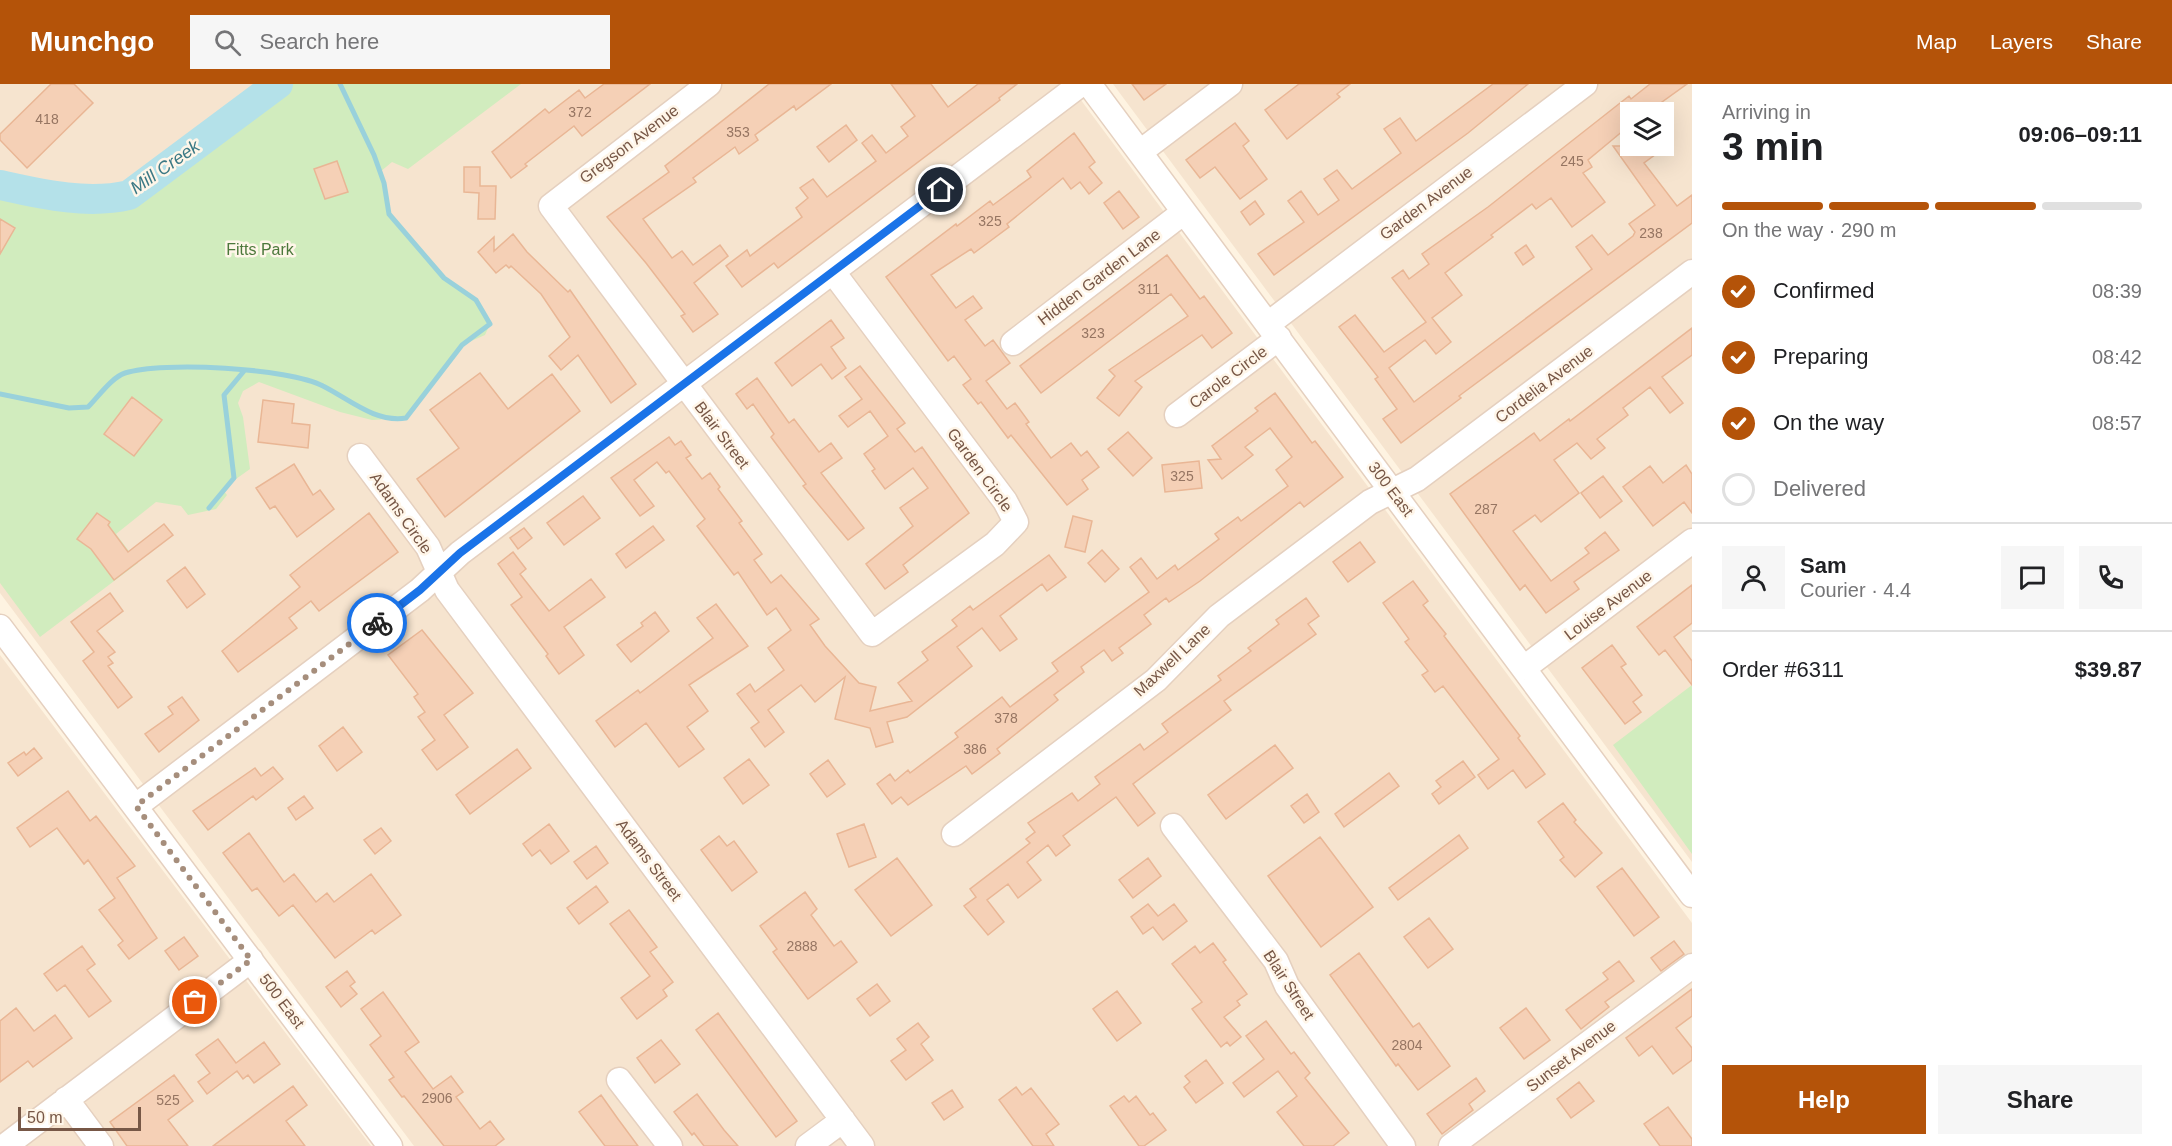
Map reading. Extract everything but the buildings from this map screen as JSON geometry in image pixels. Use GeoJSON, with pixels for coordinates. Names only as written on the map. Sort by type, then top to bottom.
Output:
{"type":"FeatureCollection","features":[{"type":"Feature","properties":{"kind":"street","name":"Gregson Avenue"},"geometry":{"type":"LineString","coordinates":[[551,206],[709,84]]}},
{"type":"Feature","properties":{"kind":"street"},"geometry":{"type":"LineString","coordinates":[[136,806],[411,597],[460,553],[1081,84]]}},
{"type":"Feature","properties":{"kind":"street","name":"300 East"},"geometry":{"type":"LineString","coordinates":[[1089,84],[1692,895]]}},
{"type":"Feature","properties":{"kind":"street"},"geometry":{"type":"LineString","coordinates":[[1140,152],[1230,84]]}},
{"type":"Feature","properties":{"kind":"street","name":"Garden Avenue"},"geometry":{"type":"LineString","coordinates":[[1273,331],[1585,84]]}},
{"type":"Feature","properties":{"kind":"street","name":"Blair Street"},"geometry":{"type":"LineString","coordinates":[[551,206],[872,634]]}},
{"type":"Feature","properties":{"kind":"street","name":"Hidden Garden Lane"},"geometry":{"type":"LineString","coordinates":[[1012,343],[1184,212]]}},
{"type":"Feature","properties":{"kind":"street","name":"Garden Circle"},"geometry":{"type":"LineString","coordinates":[[833,272],[1005,501],[1017,522],[995,544],[872,634]]}},
{"type":"Feature","properties":{"kind":"street","name":"Cordelia Avenue"},"geometry":{"type":"LineString","coordinates":[[1393,491],[1417,479],[1692,272]]}},
{"type":"Feature","properties":{"kind":"street","name":"Carole Circle"},"geometry":{"type":"LineString","coordinates":[[1177,416],[1273,331]]}},
{"type":"Feature","properties":{"kind":"street","name":"Adams Circle"},"geometry":{"type":"LineString","coordinates":[[360,456],[428,548],[439,572]]}},
{"type":"Feature","properties":{"kind":"street","name":"Maxwell Lane"},"geometry":{"type":"LineString","coordinates":[[954,834],[1156,680],[1219,616],[1370,502],[1393,491]]}},
{"type":"Feature","properties":{"kind":"street","name":"Louise Avenue"},"geometry":{"type":"LineString","coordinates":[[1524,668],[1692,541]]}},
{"type":"Feature","properties":{"kind":"street","name":"Adams Street"},"geometry":{"type":"LineString","coordinates":[[439,572],[447,590],[862,1146]]}},
{"type":"Feature","properties":{"kind":"street","name":"500 East"},"geometry":{"type":"LineString","coordinates":[[0,627],[390,1146]]}},
{"type":"Feature","properties":{"kind":"street","name":"Blair Street"},"geometry":{"type":"LineString","coordinates":[[1173,826],[1276,961],[1287,986],[1403,1146]]}},
{"type":"Feature","properties":{"kind":"street"},"geometry":{"type":"LineString","coordinates":[[5,1146],[251,960]]}},
{"type":"Feature","properties":{"kind":"street","name":"Sunset Avenue"},"geometry":{"type":"LineString","coordinates":[[1451,1146],[1692,966]]}},
{"type":"Feature","properties":{"kind":"street"},"geometry":{"type":"LineString","coordinates":[[619,1080],[670,1146]]}},
{"type":"Feature","properties":{"kind":"street"},"geometry":{"type":"LineString","coordinates":[[66,1100],[101,1146]]}},
{"type":"Feature","properties":{"kind":"street"},"geometry":{"type":"LineString","coordinates":[[808,1146],[843,1120]]}},
{"type":"Feature","properties":{"kind":"shaded area"},"geometry":{"type":"Polygon","coordinates":[[[0,84],[1069,84],[1692,923],[1692,1146],[414,1146],[0,593],[0,84]]]}},
{"type":"Feature","properties":{"kind":"shaded area"},"geometry":{"type":"Polygon","coordinates":[[[1113,84],[1692,84],[1692,862],[1113,84]]]}},
{"type":"Feature","properties":{"kind":"shaded area"},"geometry":{"type":"Polygon","coordinates":[[[0,655],[371,1146],[0,1146],[0,655]]]}},
{"type":"Feature","properties":{"kind":"green space","name":"Fitts Park"},"geometry":{"type":"Polygon","coordinates":[[[256,84],[521,84],[408,169],[392,162],[380,172],[389,214],[444,278],[476,300],[490,324],[485,335],[462,345],[406,418],[372,420],[340,412],[259,382],[243,391],[238,403],[243,417],[250,469],[222,489],[227,495],[216,509],[188,515],[181,506],[156,502],[116,534],[138,563],[40,637],[0,583],[0,176],[92,187],[114,187],[132,179],[256,84]]]}},
{"type":"Feature","properties":{"kind":"green space"},"geometry":{"type":"Polygon","coordinates":[[[1692,685],[1692,854],[1613,745],[1692,685]]]}},
{"type":"Feature","properties":{"kind":"waterway","name":"Mill Creek"},"geometry":{"type":"LineString","coordinates":[[0,185],[81,199],[129,195],[278,84]]}},
{"type":"Feature","properties":{"kind":"waterway"},"geometry":{"type":"LineString","coordinates":[[0,394],[69,408],[88,407],[110,383],[125,373],[167,367],[225,368],[306,380],[323,386],[373,414],[395,419],[406,418],[462,345],[490,324],[476,300],[444,278],[389,214],[384,183],[374,155],[340,84]]}},
{"type":"Feature","properties":{"kind":"waterway"},"geometry":{"type":"LineString","coordinates":[[209,508],[234,478],[224,395],[244,371]]}},
{"type":"Feature","properties":{"kind":"way so far"},"geometry":{"type":"LineString","coordinates":[[195,1002],[251,960],[136,806],[377,623]]}},
{"type":"Feature","properties":{"kind":"route"},"geometry":{"type":"LineString","coordinates":[[377,623],[420,590],[460,553],[941,190]]}}]}
